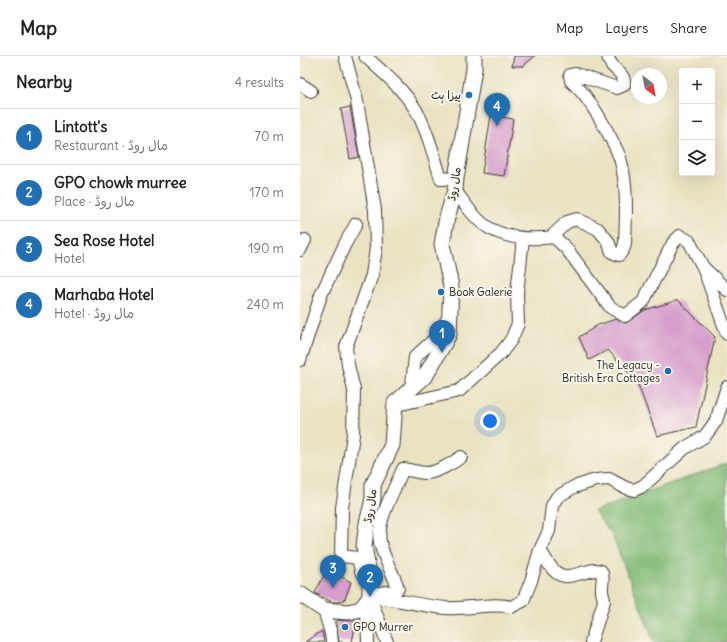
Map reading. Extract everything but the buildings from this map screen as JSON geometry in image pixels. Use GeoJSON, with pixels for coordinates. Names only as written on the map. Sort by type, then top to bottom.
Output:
{"type":"FeatureCollection","features":[{"type":"Feature","properties":{"kind":"main road","name":"مال روڈ"},"geometry":{"type":"LineString","coordinates":[[370,597],[370,580],[364,546],[366,531],[373,499],[373,485],[392,445],[398,401],[426,375],[449,334],[451,286],[442,244],[447,217],[456,185],[474,69],[474,56]]}},
{"type":"Feature","properties":{"kind":"main road"},"geometry":{"type":"LineString","coordinates":[[300,594],[324,610],[348,612],[361,609],[370,597]]}},
{"type":"Feature","properties":{"kind":"street"},"geometry":{"type":"LineString","coordinates":[[345,56],[357,101],[370,180],[374,210],[376,248],[372,275],[346,347],[348,365],[354,390],[353,435],[342,508],[341,556],[358,558],[361,571],[370,580]]}},
{"type":"Feature","properties":{"kind":"street"},"geometry":{"type":"LineString","coordinates":[[366,56],[393,82],[415,109],[427,133],[441,180],[456,185],[481,222],[490,229],[495,232],[523,239],[554,237],[566,248],[610,307],[625,316],[643,302],[673,243],[680,236],[689,241],[703,267],[727,334]]}},
{"type":"Feature","properties":{"kind":"street"},"geometry":{"type":"LineString","coordinates":[[551,237],[567,222],[577,219],[598,229],[608,241],[612,252],[619,255],[625,244],[626,201],[624,178],[619,158],[607,130],[592,105],[570,81],[570,75],[576,74],[617,88],[624,85],[625,80],[622,75],[610,64],[608,56]]}},
{"type":"Feature","properties":{"kind":"street"},"geometry":{"type":"LineString","coordinates":[[300,84],[311,91]]}},
{"type":"Feature","properties":{"kind":"street"},"geometry":{"type":"LineString","coordinates":[[300,360],[321,295],[356,224]]}},
{"type":"Feature","properties":{"kind":"street"},"geometry":{"type":"LineString","coordinates":[[398,401],[402,404],[459,390],[501,353],[511,340],[518,324],[517,293],[523,239]]}},
{"type":"Feature","properties":{"kind":"street"},"geometry":{"type":"LineString","coordinates":[[703,267],[727,290]]}},
{"type":"Feature","properties":{"kind":"street"},"geometry":{"type":"LineString","coordinates":[[370,597],[446,608],[475,608],[502,605],[511,607],[523,601],[531,581],[540,550],[549,531],[552,506],[557,497],[574,487],[596,480],[609,479],[626,488],[634,490],[643,486],[685,448],[705,436],[716,421],[727,387]]}},
{"type":"Feature","properties":{"kind":"street"},"geometry":{"type":"LineString","coordinates":[[370,597],[382,592],[395,591],[398,588],[383,552],[380,541],[380,531],[384,514],[403,469],[424,473],[432,472],[461,457]]}},
{"type":"Feature","properties":{"kind":"street"},"geometry":{"type":"LineString","coordinates":[[540,550],[551,567],[562,576],[568,576],[596,569],[601,571],[604,576],[602,592],[604,601],[591,642]]}},
{"type":"Feature","properties":{"kind":"street"},"geometry":{"type":"LineString","coordinates":[[368,642],[368,612],[370,597]]}},
{"type":"Feature","properties":{"kind":"street"},"geometry":{"type":"LineString","coordinates":[[370,597],[387,642]]}},
{"type":"Feature","properties":{"kind":"street"},"geometry":{"type":"LineString","coordinates":[[324,610],[331,633],[332,642]]}},
{"type":"Feature","properties":{"kind":"green space"},"geometry":{"type":"Polygon","coordinates":[[[727,463],[727,642],[654,642],[612,535],[594,511],[727,463]]]}},
{"type":"Feature","properties":{"kind":"place","name":"پیزا ہٹ"},"geometry":{"type":"Point","coordinates":[469,95]}},
{"type":"Feature","properties":{"kind":"place","name":"Marhaba Hotel"},"geometry":{"type":"Point","coordinates":[497,126]}},
{"type":"Feature","properties":{"kind":"place","name":"Book Galerie"},"geometry":{"type":"Point","coordinates":[441,292]}},
{"type":"Feature","properties":{"kind":"place","name":"Lintott's"},"geometry":{"type":"Point","coordinates":[442,353]}},
{"type":"Feature","properties":{"kind":"place","name":"The Legacy - British Era Cottages"},"geometry":{"type":"Point","coordinates":[668,371]}},
{"type":"Feature","properties":{"kind":"place","name":"Sea Rose Hotel"},"geometry":{"type":"Point","coordinates":[333,588]}},
{"type":"Feature","properties":{"kind":"place","name":"GPO chowk murree"},"geometry":{"type":"Point","coordinates":[370,597]}},
{"type":"Feature","properties":{"kind":"place","name":"GPO Murrer"},"geometry":{"type":"Point","coordinates":[345,627]}}]}
